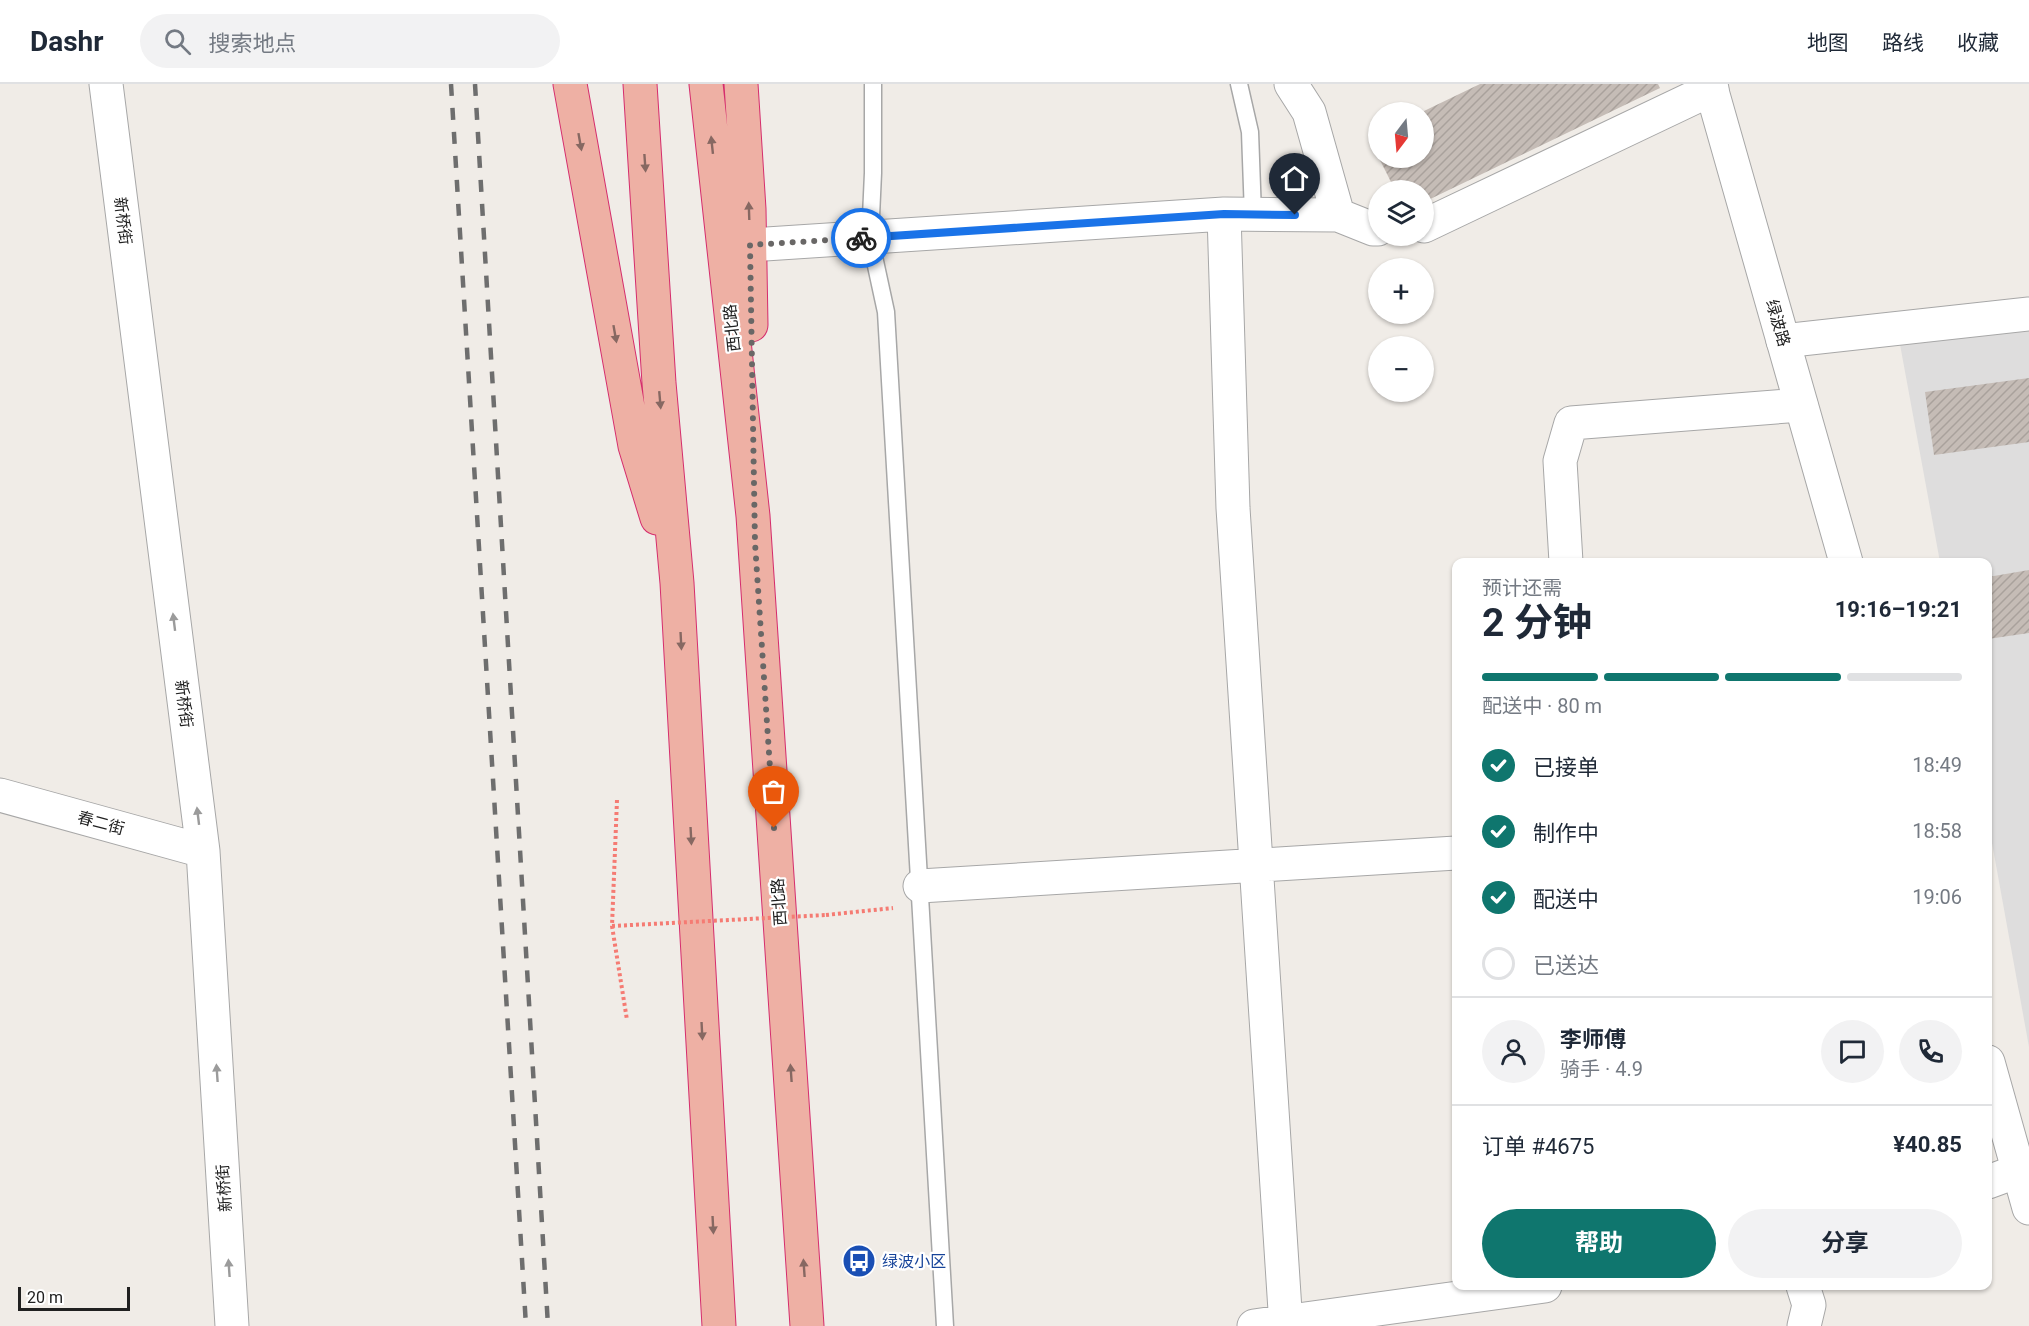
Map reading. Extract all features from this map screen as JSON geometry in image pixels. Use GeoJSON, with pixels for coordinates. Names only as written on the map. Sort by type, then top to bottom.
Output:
{"type":"FeatureCollection","features":[{"type":"Feature","properties":{"kind":"highway"},"geometry":{"type":"LineString","coordinates":[[570,84],[635,446],[677,583]]}},
{"type":"Feature","properties":{"kind":"highway"},"geometry":{"type":"LineString","coordinates":[[640,84],[659,382],[677,583],[719,1326]]}},
{"type":"Feature","properties":{"kind":"highway","name":"西北路"},"geometry":{"type":"LineString","coordinates":[[706,84],[755,543],[807,1326]]}},
{"type":"Feature","properties":{"kind":"highway"},"geometry":{"type":"LineString","coordinates":[[741,84],[750,245],[755,543]]}},
{"type":"Feature","properties":{"kind":"street","name":"新桥街"},"geometry":{"type":"LineString","coordinates":[[106,84],[203,851],[232,1326]]}},
{"type":"Feature","properties":{"kind":"street"},"geometry":{"type":"LineString","coordinates":[[1291,84],[1309,112],[1338,215]]}},
{"type":"Feature","properties":{"kind":"street"},"geometry":{"type":"LineString","coordinates":[[1434,221],[1711,86]]}},
{"type":"Feature","properties":{"kind":"street","name":"绿波路"},"geometry":{"type":"LineString","coordinates":[[1711,86],[1845,558]]}},
{"type":"Feature","properties":{"kind":"street"},"geometry":{"type":"LineString","coordinates":[[750,245],[1238,215],[1338,215],[1368,227]]}},
{"type":"Feature","properties":{"kind":"street"},"geometry":{"type":"LineString","coordinates":[[1238,215],[1233,508],[1256,865],[1275,1325],[1517,1290]]}},
{"type":"Feature","properties":{"kind":"street"},"geometry":{"type":"LineString","coordinates":[[1783,341],[2029,314]]}},
{"type":"Feature","properties":{"kind":"street"},"geometry":{"type":"LineString","coordinates":[[1566,558],[1560,461],[1571,423],[1801,405]]}},
{"type":"Feature","properties":{"kind":"street","name":"春二街"},"geometry":{"type":"LineString","coordinates":[[0,795],[203,851]]}},
{"type":"Feature","properties":{"kind":"street"},"geometry":{"type":"LineString","coordinates":[[908,897],[1256,865],[1452,853]]}},
{"type":"Feature","properties":{"kind":"street"},"geometry":{"type":"LineString","coordinates":[[1992,1077],[2029,1208]]}},
{"type":"Feature","properties":{"kind":"street"},"geometry":{"type":"LineString","coordinates":[[1992,1181],[2018,1171]]}},
{"type":"Feature","properties":{"kind":"street"},"geometry":{"type":"LineString","coordinates":[[1804,1290],[1809,1305],[1804,1326]]}},
{"type":"Feature","properties":{"kind":"lane"},"geometry":{"type":"LineString","coordinates":[[873,84],[870,238],[886,312],[908,897],[945,1326]]}},
{"type":"Feature","properties":{"kind":"lane"},"geometry":{"type":"LineString","coordinates":[[1238,215],[1250,132],[1239,84]]}},
{"type":"Feature","properties":{"kind":"path"},"geometry":{"type":"LineString","coordinates":[[617,800],[612,927],[627,1020]]}},
{"type":"Feature","properties":{"kind":"path"},"geometry":{"type":"LineString","coordinates":[[612,927],[826,915],[908,897]]}},
{"type":"Feature","properties":{"kind":"shaded area"},"geometry":{"type":"Polygon","coordinates":[[[2029,316],[2029,1047],[1992,843],[1992,558],[1939,558],[1899,339],[2029,316]]]}},
{"type":"Feature","properties":{"kind":"building"},"geometry":{"type":"Polygon","coordinates":[[[1480,84],[1658,84],[1660,88],[1434,197],[1434,180],[1390,180],[1384,168],[1434,168],[1434,106],[1480,84]]]}},
{"type":"Feature","properties":{"kind":"building"},"geometry":{"type":"Polygon","coordinates":[[[2029,378],[2029,442],[1934,455],[1925,392],[2029,378]]]}},
{"type":"Feature","properties":{"kind":"building"},"geometry":{"type":"Polygon","coordinates":[[[2029,570],[2029,633],[1992,638],[1992,576],[2029,570]]]}},
{"type":"Feature","properties":{"kind":"railway"},"geometry":{"type":"LineString","coordinates":[[451,84],[526,1326]]}},
{"type":"Feature","properties":{"kind":"railway"},"geometry":{"type":"LineString","coordinates":[[475,84],[548,1326]]}},
{"type":"Feature","properties":{"kind":"way so far"},"geometry":{"type":"LineString","coordinates":[[774,828],[755,543],[750,245],[861,238]]}},
{"type":"Feature","properties":{"kind":"place","name":"绿波小区"},"geometry":{"type":"Point","coordinates":[859,1261]}},
{"type":"Feature","properties":{"kind":"route"},"geometry":{"type":"LineString","coordinates":[[861,238],[1224,214],[1295,215]]}}]}
